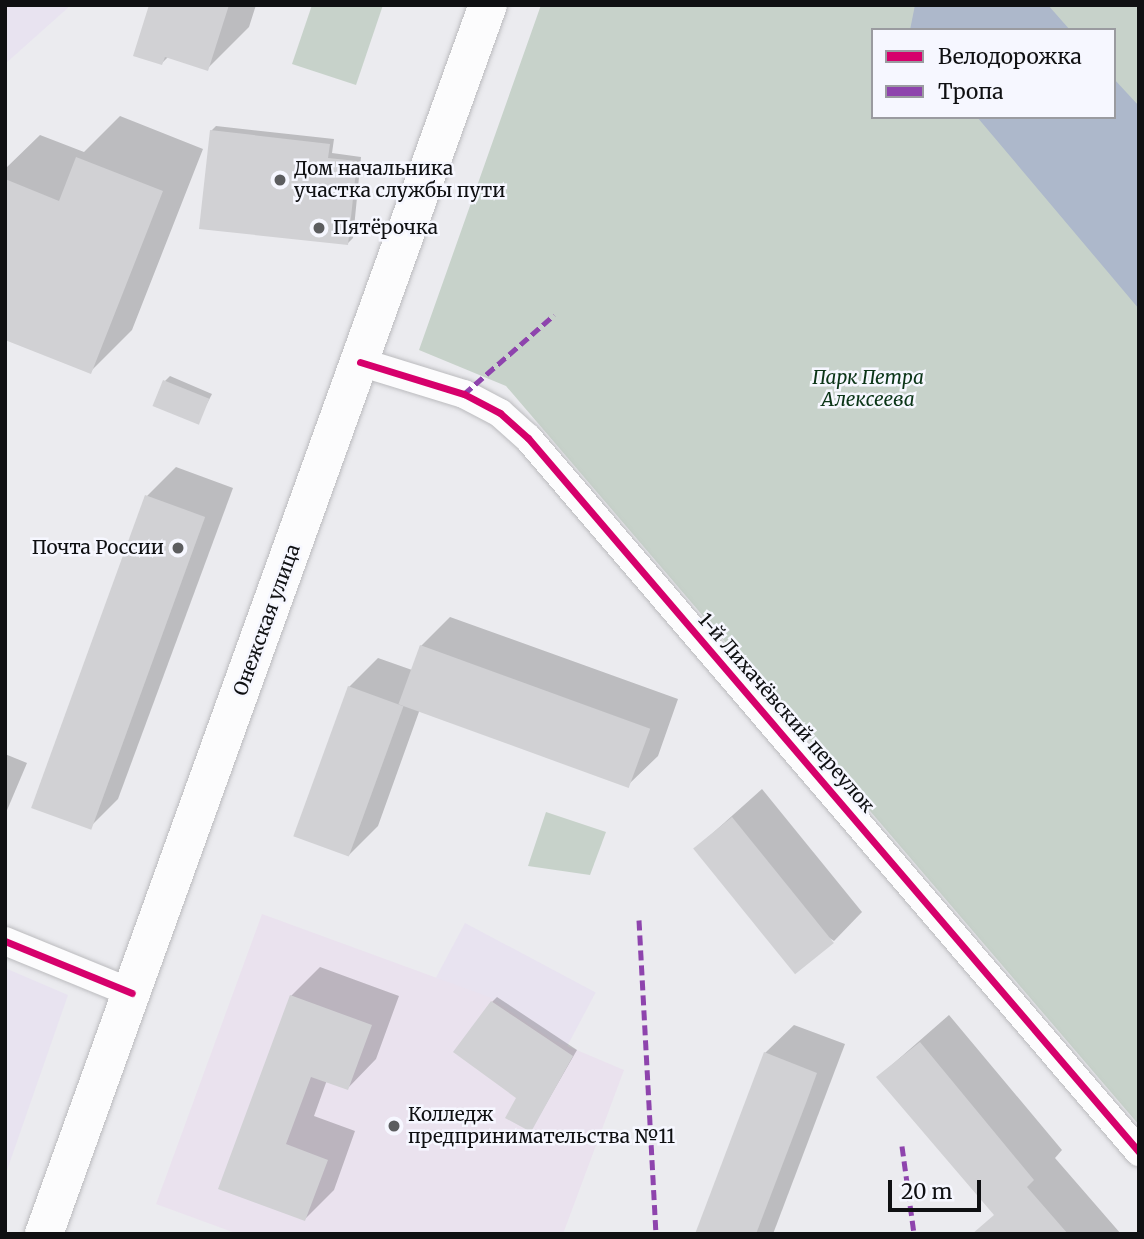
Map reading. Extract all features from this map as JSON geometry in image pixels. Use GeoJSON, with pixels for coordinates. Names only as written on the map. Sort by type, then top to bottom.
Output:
{"type":"FeatureCollection","features":[{"type":"Feature","properties":{"kind":"main road","name":"Онежская улица"},"geometry":{"type":"LineString","coordinates":[[44,1234],[488,5]]}},
{"type":"Feature","properties":{"kind":"street","name":"1-й Лихачёвский переулок"},"geometry":{"type":"LineString","coordinates":[[360,362],[464,394],[500,413],[528,438],[1139,1152]]}},
{"type":"Feature","properties":{"kind":"street"},"geometry":{"type":"LineString","coordinates":[[5,940],[132,993]]}},
{"type":"Feature","properties":{"kind":"shaded area"},"geometry":{"type":"Polygon","coordinates":[[[5,5],[71,5],[5,64],[5,5]]]}},
{"type":"Feature","properties":{"kind":"shaded area","name":"Колледж предпринимательства №11"},"geometry":{"type":"Polygon","coordinates":[[[262,914],[489,997],[553,1040],[624,1070],[563,1234],[238,1234],[156,1204],[262,914]]]}},
{"type":"Feature","properties":{"kind":"shaded area"},"geometry":{"type":"Polygon","coordinates":[[[465,923],[596,992],[567,1047],[436,978],[465,923]]]}},
{"type":"Feature","properties":{"kind":"shaded area"},"geometry":{"type":"Polygon","coordinates":[[[5,968],[68,995],[5,1176],[5,968]]]}},
{"type":"Feature","properties":{"kind":"green space"},"geometry":{"type":"Polygon","coordinates":[[[312,5],[383,5],[356,85],[292,64],[312,5]]]}},
{"type":"Feature","properties":{"kind":"green space","name":"Парк Петра Алексеева"},"geometry":{"type":"Polygon","coordinates":[[[541,5],[1139,5],[1139,1125],[506,386],[419,350],[541,5]]]}},
{"type":"Feature","properties":{"kind":"green space"},"geometry":{"type":"Polygon","coordinates":[[[546,812],[606,832],[590,875],[528,866],[546,812]]]}},
{"type":"Feature","properties":{"kind":"water"},"geometry":{"type":"Polygon","coordinates":[[[915,5],[1048,5],[1068,28],[910,28],[915,5]]]}},
{"type":"Feature","properties":{"kind":"water"},"geometry":{"type":"Polygon","coordinates":[[[1116,81],[1139,106],[1139,309],[979,119],[1116,119],[1116,81]]]}},
{"type":"Feature","properties":{"kind":"building"},"geometry":{"type":"Polygon","coordinates":[[[149,5],[229,5],[208,71],[165,57],[162,65],[133,56],[149,5]]]}},
{"type":"Feature","properties":{"kind":"building","name":"Дом начальника участка службы пути"},"geometry":{"type":"Polygon","coordinates":[[[210,130],[330,144],[328,158],[357,161],[348,245],[199,229],[210,130]]]}},
{"type":"Feature","properties":{"kind":"building"},"geometry":{"type":"Polygon","coordinates":[[[76,157],[163,191],[91,374],[5,340],[5,179],[59,201],[76,157]]]}},
{"type":"Feature","properties":{"kind":"building"},"geometry":{"type":"Polygon","coordinates":[[[163,380],[209,399],[199,425],[153,406],[163,380]]]}},
{"type":"Feature","properties":{"kind":"building"},"geometry":{"type":"Polygon","coordinates":[[[145,495],[205,517],[91,830],[31,808],[145,495]]]}},
{"type":"Feature","properties":{"kind":"building"},"geometry":{"type":"Polygon","coordinates":[[[420,645],[650,729],[629,788],[398,704],[420,645]]]}},
{"type":"Feature","properties":{"kind":"building"},"geometry":{"type":"Polygon","coordinates":[[[348,686],[403,706],[349,857],[293,836],[348,686]]]}},
{"type":"Feature","properties":{"kind":"building"},"geometry":{"type":"Polygon","coordinates":[[[732,817],[834,943],[795,974],[693,848],[732,817]]]}},
{"type":"Feature","properties":{"kind":"building"},"geometry":{"type":"Polygon","coordinates":[[[290,995],[372,1025],[348,1090],[311,1077],[286,1144],[328,1160],[305,1221],[218,1189],[290,995]]]}},
{"type":"Feature","properties":{"kind":"building"},"geometry":{"type":"Polygon","coordinates":[[[491,1001],[573,1056],[531,1132],[505,1118],[516,1098],[453,1052],[491,1001]]]}},
{"type":"Feature","properties":{"kind":"building"},"geometry":{"type":"Polygon","coordinates":[[[920,1042],[1034,1180],[1027,1187],[1068,1234],[972,1234],[994,1215],[876,1077],[920,1042]]]}},
{"type":"Feature","properties":{"kind":"building"},"geometry":{"type":"Polygon","coordinates":[[[764,1052],[817,1073],[806,1103],[756,1234],[695,1234],[764,1052]]]}},
{"type":"Feature","properties":{"kind":"marked path"},"geometry":{"type":"LineString","coordinates":[[464,394],[554,315]]}},
{"type":"Feature","properties":{"kind":"marked path"},"geometry":{"type":"LineString","coordinates":[[639,920],[656,1234]]}},
{"type":"Feature","properties":{"kind":"marked path"},"geometry":{"type":"LineString","coordinates":[[902,1146],[914,1234]]}},
{"type":"Feature","properties":{"kind":"cycle path"},"geometry":{"type":"LineString","coordinates":[[360,362],[464,394],[500,413],[528,438],[1139,1152]]}},
{"type":"Feature","properties":{"kind":"cycle path"},"geometry":{"type":"LineString","coordinates":[[5,941],[132,993]]}},
{"type":"Feature","properties":{"kind":"place","name":"Дом начальника участка службы пути"},"geometry":{"type":"Point","coordinates":[280,180]}},
{"type":"Feature","properties":{"kind":"place","name":"Пятёрочка"},"geometry":{"type":"Point","coordinates":[319,228]}},
{"type":"Feature","properties":{"kind":"place","name":"Почта России"},"geometry":{"type":"Point","coordinates":[178,548]}},
{"type":"Feature","properties":{"kind":"place","name":"Колледж предпринимательства №11"},"geometry":{"type":"Point","coordinates":[394,1126]}}]}
